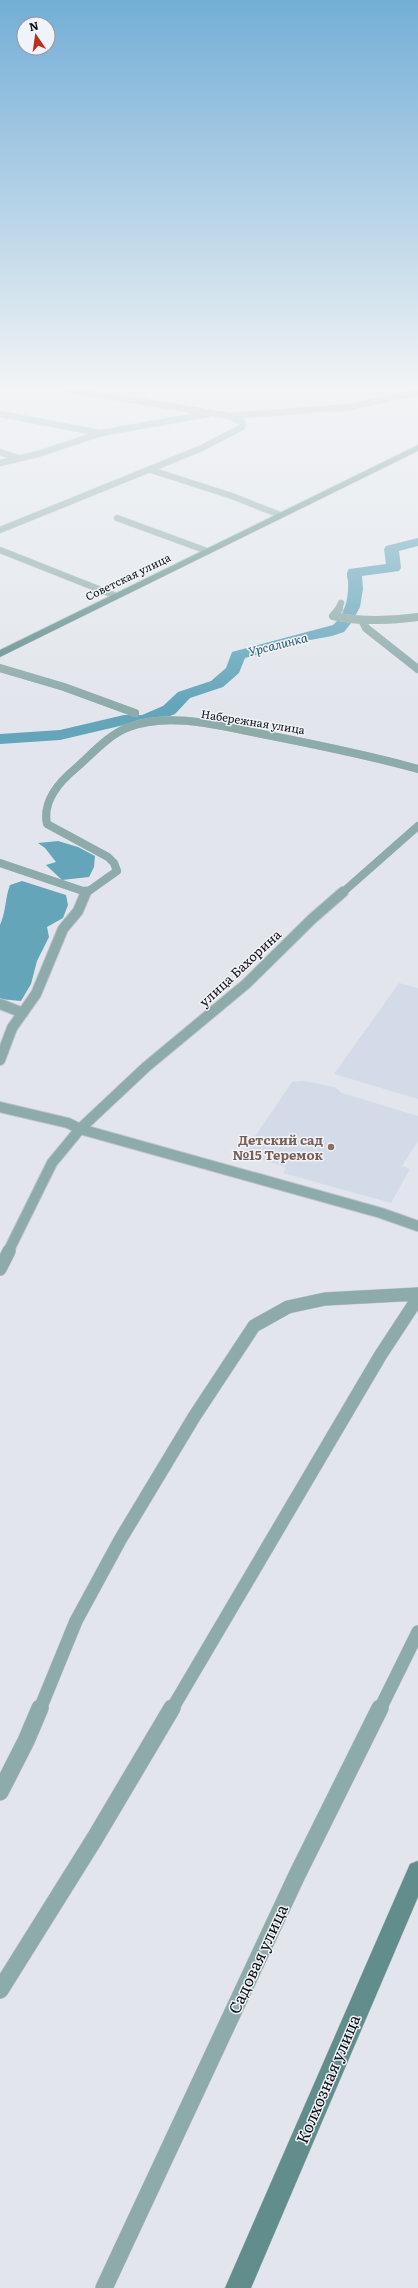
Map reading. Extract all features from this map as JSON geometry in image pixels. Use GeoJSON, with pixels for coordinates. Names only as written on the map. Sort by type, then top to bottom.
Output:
{"type":"FeatureCollection","features":[{"type":"Feature","properties":{"kind":"street"},"geometry":{"type":"LineString","coordinates":[[0,530],[91,494]]}},
{"type":"Feature","properties":{"kind":"street"},"geometry":{"type":"LineString","coordinates":[[225,494],[280,515]]}},
{"type":"Feature","properties":{"kind":"street","name":"Советская улица"},"geometry":{"type":"LineString","coordinates":[[0,654],[324,494]]}},
{"type":"Feature","properties":{"kind":"street"},"geometry":{"type":"LineString","coordinates":[[117,518],[207,551]]}},
{"type":"Feature","properties":{"kind":"street"},"geometry":{"type":"LineString","coordinates":[[0,550],[116,596]]}},
{"type":"Feature","properties":{"kind":"street"},"geometry":{"type":"LineString","coordinates":[[341,603],[338,612],[333,616],[363,622],[418,617]]}},
{"type":"Feature","properties":{"kind":"street"},"geometry":{"type":"LineString","coordinates":[[363,622],[366,628],[418,669]]}},
{"type":"Feature","properties":{"kind":"street"},"geometry":{"type":"LineString","coordinates":[[0,668],[64,688],[135,713]]}},
{"type":"Feature","properties":{"kind":"street","name":"Набережная улица"},"geometry":{"type":"LineString","coordinates":[[86,892],[117,871],[114,864],[92,847],[47,824],[46,811],[49,800],[61,781],[127,727],[148,723],[181,722],[221,727],[343,749],[418,770]]}},
{"type":"Feature","properties":{"kind":"street","name":"улица Бахорина"},"geometry":{"type":"LineString","coordinates":[[0,1269],[52,1163],[80,1129],[146,1068],[246,984],[312,919],[418,826]]}},
{"type":"Feature","properties":{"kind":"street"},"geometry":{"type":"LineString","coordinates":[[0,863],[86,892],[78,911],[63,929],[36,994],[12,1028],[0,1060]]}},
{"type":"Feature","properties":{"kind":"street"},"geometry":{"type":"LineString","coordinates":[[0,1004],[23,1013]]}},
{"type":"Feature","properties":{"kind":"street"},"geometry":{"type":"LineString","coordinates":[[0,1107],[68,1123],[80,1129],[381,1213],[418,1226]]}},
{"type":"Feature","properties":{"kind":"street"},"geometry":{"type":"LineString","coordinates":[[0,1792],[26,1741],[83,1607],[120,1540],[194,1417],[254,1326],[288,1307],[325,1299],[418,1294]]}},
{"type":"Feature","properties":{"kind":"street"},"geometry":{"type":"LineString","coordinates":[[0,1990],[95,1838],[380,1356],[418,1298]]}},
{"type":"Feature","properties":{"kind":"street","name":"Садовая улица"},"geometry":{"type":"LineString","coordinates":[[104,2288],[297,1875],[418,1632]]}},
{"type":"Feature","properties":{"kind":"street","name":"Колхозная улица"},"geometry":{"type":"LineString","coordinates":[[238,2288],[418,1870]]}},
{"type":"Feature","properties":{"kind":"shaded area"},"geometry":{"type":"Polygon","coordinates":[[[399,983],[418,988],[418,1099],[334,1074],[399,983]]]}},
{"type":"Feature","properties":{"kind":"shaded area","name":"Детский сад №15 Теремок"},"geometry":{"type":"Polygon","coordinates":[[[304,1081],[335,1087],[342,1093],[418,1116],[418,1141],[402,1166],[410,1169],[391,1203],[283,1173],[286,1167],[243,1154],[292,1082],[304,1081]]]}},
{"type":"Feature","properties":{"kind":"water"},"geometry":{"type":"Polygon","coordinates":[[[58,841],[78,847],[95,856],[94,867],[89,877],[62,880],[46,865],[56,862],[45,848],[38,843],[58,841]]]}},
{"type":"Feature","properties":{"kind":"water"},"geometry":{"type":"Polygon","coordinates":[[[22,881],[66,895],[68,905],[63,918],[47,927],[49,937],[37,961],[31,984],[21,1001],[0,999],[0,925],[10,885],[22,881]]]}},
{"type":"Feature","properties":{"kind":"waterway","name":"Урсалинка"},"geometry":{"type":"LineString","coordinates":[[0,739],[38,735],[60,735],[124,720],[144,720],[169,710],[184,695],[217,684],[233,670],[238,655],[280,645],[303,637],[327,633],[338,628],[349,615],[352,607],[355,589],[354,572],[394,568],[391,549],[418,542]]}},
{"type":"Feature","properties":{"kind":"place","name":"Детский сад №15 Теремок"},"geometry":{"type":"Point","coordinates":[331,1147]}}]}
